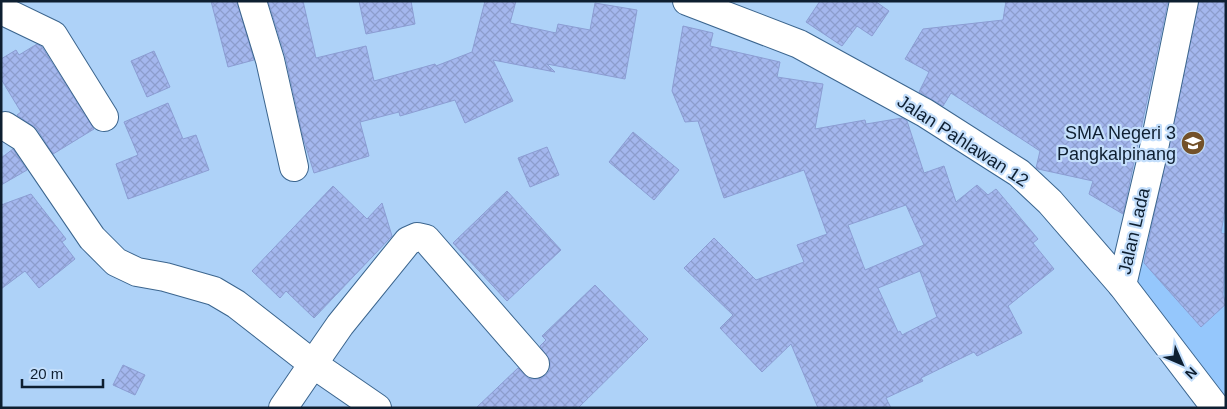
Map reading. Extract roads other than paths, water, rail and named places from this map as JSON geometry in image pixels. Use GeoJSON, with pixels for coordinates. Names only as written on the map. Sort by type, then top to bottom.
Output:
{"type":"FeatureCollection","features":[{"type":"Feature","properties":{"kind":"street"},"geometry":{"type":"LineString","coordinates":[[252,1],[270,60],[294,167]]}},
{"type":"Feature","properties":{"kind":"street","name":"Jalan Pahlawan 12"},"geometry":{"type":"LineString","coordinates":[[687,1],[799,44],[925,113],[1019,173],[1050,202],[1122,285],[1216,408]]}},
{"type":"Feature","properties":{"kind":"street","name":"Jalan Lada"},"geometry":{"type":"LineString","coordinates":[[1122,285],[1153,153],[1184,1]]}},
{"type":"Feature","properties":{"kind":"street"},"geometry":{"type":"LineString","coordinates":[[1,10],[53,35],[104,117]]}},
{"type":"Feature","properties":{"kind":"street"},"geometry":{"type":"LineString","coordinates":[[1,127],[5,126],[24,138],[92,238],[116,262],[137,272],[165,277],[214,291],[236,304],[313,364],[377,408]]}},
{"type":"Feature","properties":{"kind":"street"},"geometry":{"type":"LineString","coordinates":[[282,408],[340,325],[408,241],[417,237],[426,239],[535,364]]}},
{"type":"Feature","properties":{"kind":"place","name":"SMA Negeri 3 Pangkalpinang"},"geometry":{"type":"Point","coordinates":[1193,143]}}]}
